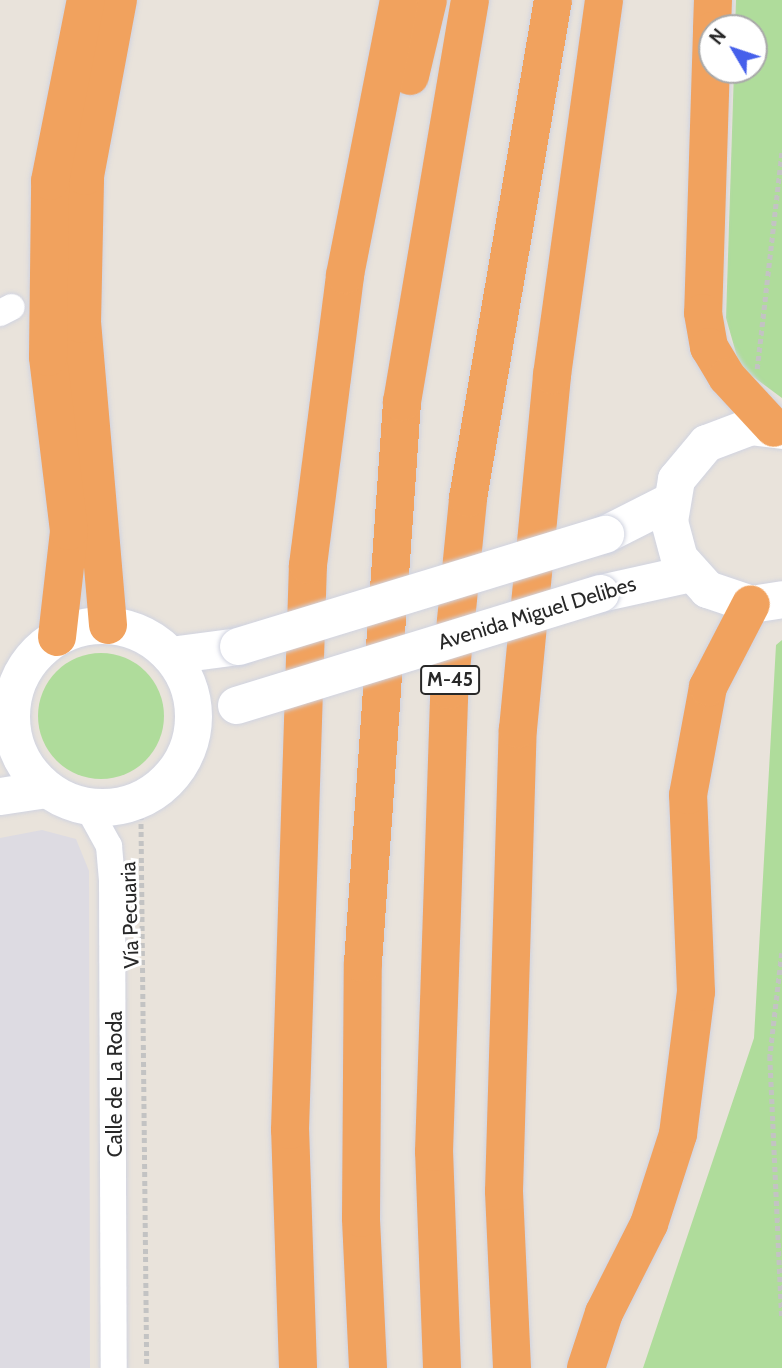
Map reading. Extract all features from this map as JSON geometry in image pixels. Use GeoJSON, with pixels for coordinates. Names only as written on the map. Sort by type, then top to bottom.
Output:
{"type":"FeatureCollection","features":[{"type":"Feature","properties":{"kind":"highway"},"geometry":{"type":"LineString","coordinates":[[57,636],[69,531],[48,356],[50,181],[86,0]]}},
{"type":"Feature","properties":{"kind":"highway"},"geometry":{"type":"LineString","coordinates":[[108,625],[82,324],[83,257],[85,176],[118,0]]}},
{"type":"Feature","properties":{"kind":"highway"},"geometry":{"type":"LineString","coordinates":[[345,275],[338,239],[377,0]]}},
{"type":"Feature","properties":{"kind":"highway"},"geometry":{"type":"LineString","coordinates":[[298,1368],[290,1130],[307,565],[345,275],[399,0]]}},
{"type":"Feature","properties":{"kind":"highway"},"geometry":{"type":"LineString","coordinates":[[300,778],[359,332],[428,0]]}},
{"type":"Feature","properties":{"kind":"highway"},"geometry":{"type":"LineString","coordinates":[[368,1368],[361,1218],[363,963],[401,416],[470,0]]}},
{"type":"Feature","properties":{"kind":"highway","name":"M-45"},"geometry":{"type":"LineString","coordinates":[[442,1368],[434,1152],[449,690],[468,498],[553,0]]}},
{"type":"Feature","properties":{"kind":"highway"},"geometry":{"type":"LineString","coordinates":[[512,1368],[504,1163],[517,729],[552,375],[604,0]]}},
{"type":"Feature","properties":{"kind":"highway"},"geometry":{"type":"LineString","coordinates":[[588,119],[615,0]]}},
{"type":"Feature","properties":{"kind":"highway"},"geometry":{"type":"LineString","coordinates":[[710,84],[703,313],[709,347],[727,377],[778,429]]}},
{"type":"Feature","properties":{"kind":"highway"},"geometry":{"type":"LineString","coordinates":[[586,1368],[604,1313],[649,1224],[678,1134],[696,992],[688,796],[708,687],[766,602]]}},
{"type":"Feature","properties":{"kind":"main road"},"geometry":{"type":"LineString","coordinates":[[766,602],[718,594],[690,573],[672,540],[670,501],[689,459],[706,443],[751,426],[778,429]]}},
{"type":"Feature","properties":{"kind":"main road"},"geometry":{"type":"LineString","coordinates":[[170,655],[238,646],[605,534],[670,501]]}},
{"type":"Feature","properties":{"kind":"main road","name":"Avenida Miguel Delibes"},"geometry":{"type":"LineString","coordinates":[[191,734],[236,705],[600,593],[690,573]]}},
{"type":"Feature","properties":{"kind":"main road"},"geometry":{"type":"LineString","coordinates":[[108,625],[131,629],[170,655],[190,692],[191,734],[173,771],[141,798],[87,806],[46,789],[17,750],[9,686],[57,636],[108,625]]}},
{"type":"Feature","properties":{"kind":"main road"},"geometry":{"type":"LineString","coordinates":[[0,796],[46,789]]}},
{"type":"Feature","properties":{"kind":"street","name":"Calle de La Roda"},"geometry":{"type":"LineString","coordinates":[[87,806],[109,846],[112,882],[114,1368]]}},
{"type":"Feature","properties":{"kind":"path"},"geometry":{"type":"LineString","coordinates":[[752,378],[762,359],[782,149]]}},
{"type":"Feature","properties":{"kind":"path","name":"Vía Pecuaria"},"geometry":{"type":"LineString","coordinates":[[141,798],[147,1368]]}},
{"type":"Feature","properties":{"kind":"path"},"geometry":{"type":"LineString","coordinates":[[782,953],[770,1056],[782,1317]]}},
{"type":"Feature","properties":{"kind":"shaded area"},"geometry":{"type":"Polygon","coordinates":[[[42,830],[76,839],[89,871],[90,1368],[0,1368],[0,838],[42,830]]]}},
{"type":"Feature","properties":{"kind":"green space"},"geometry":{"type":"Polygon","coordinates":[[[736,0],[782,0],[782,398],[740,367],[726,318],[734,84],[768,84],[768,14],[736,14],[736,0]]]}},
{"type":"Feature","properties":{"kind":"green space"},"geometry":{"type":"Polygon","coordinates":[[[782,640],[782,1368],[643,1368],[754,1038],[776,645],[782,640]]]}},
{"type":"Feature","properties":{"kind":"green space"},"geometry":{"type":"Polygon","coordinates":[[[101,653],[125,658],[145,672],[159,692],[164,716],[159,740],[145,760],[125,774],[101,779],[77,774],[57,760],[43,740],[38,716],[43,692],[57,672],[77,658],[101,653]]]}}]}
